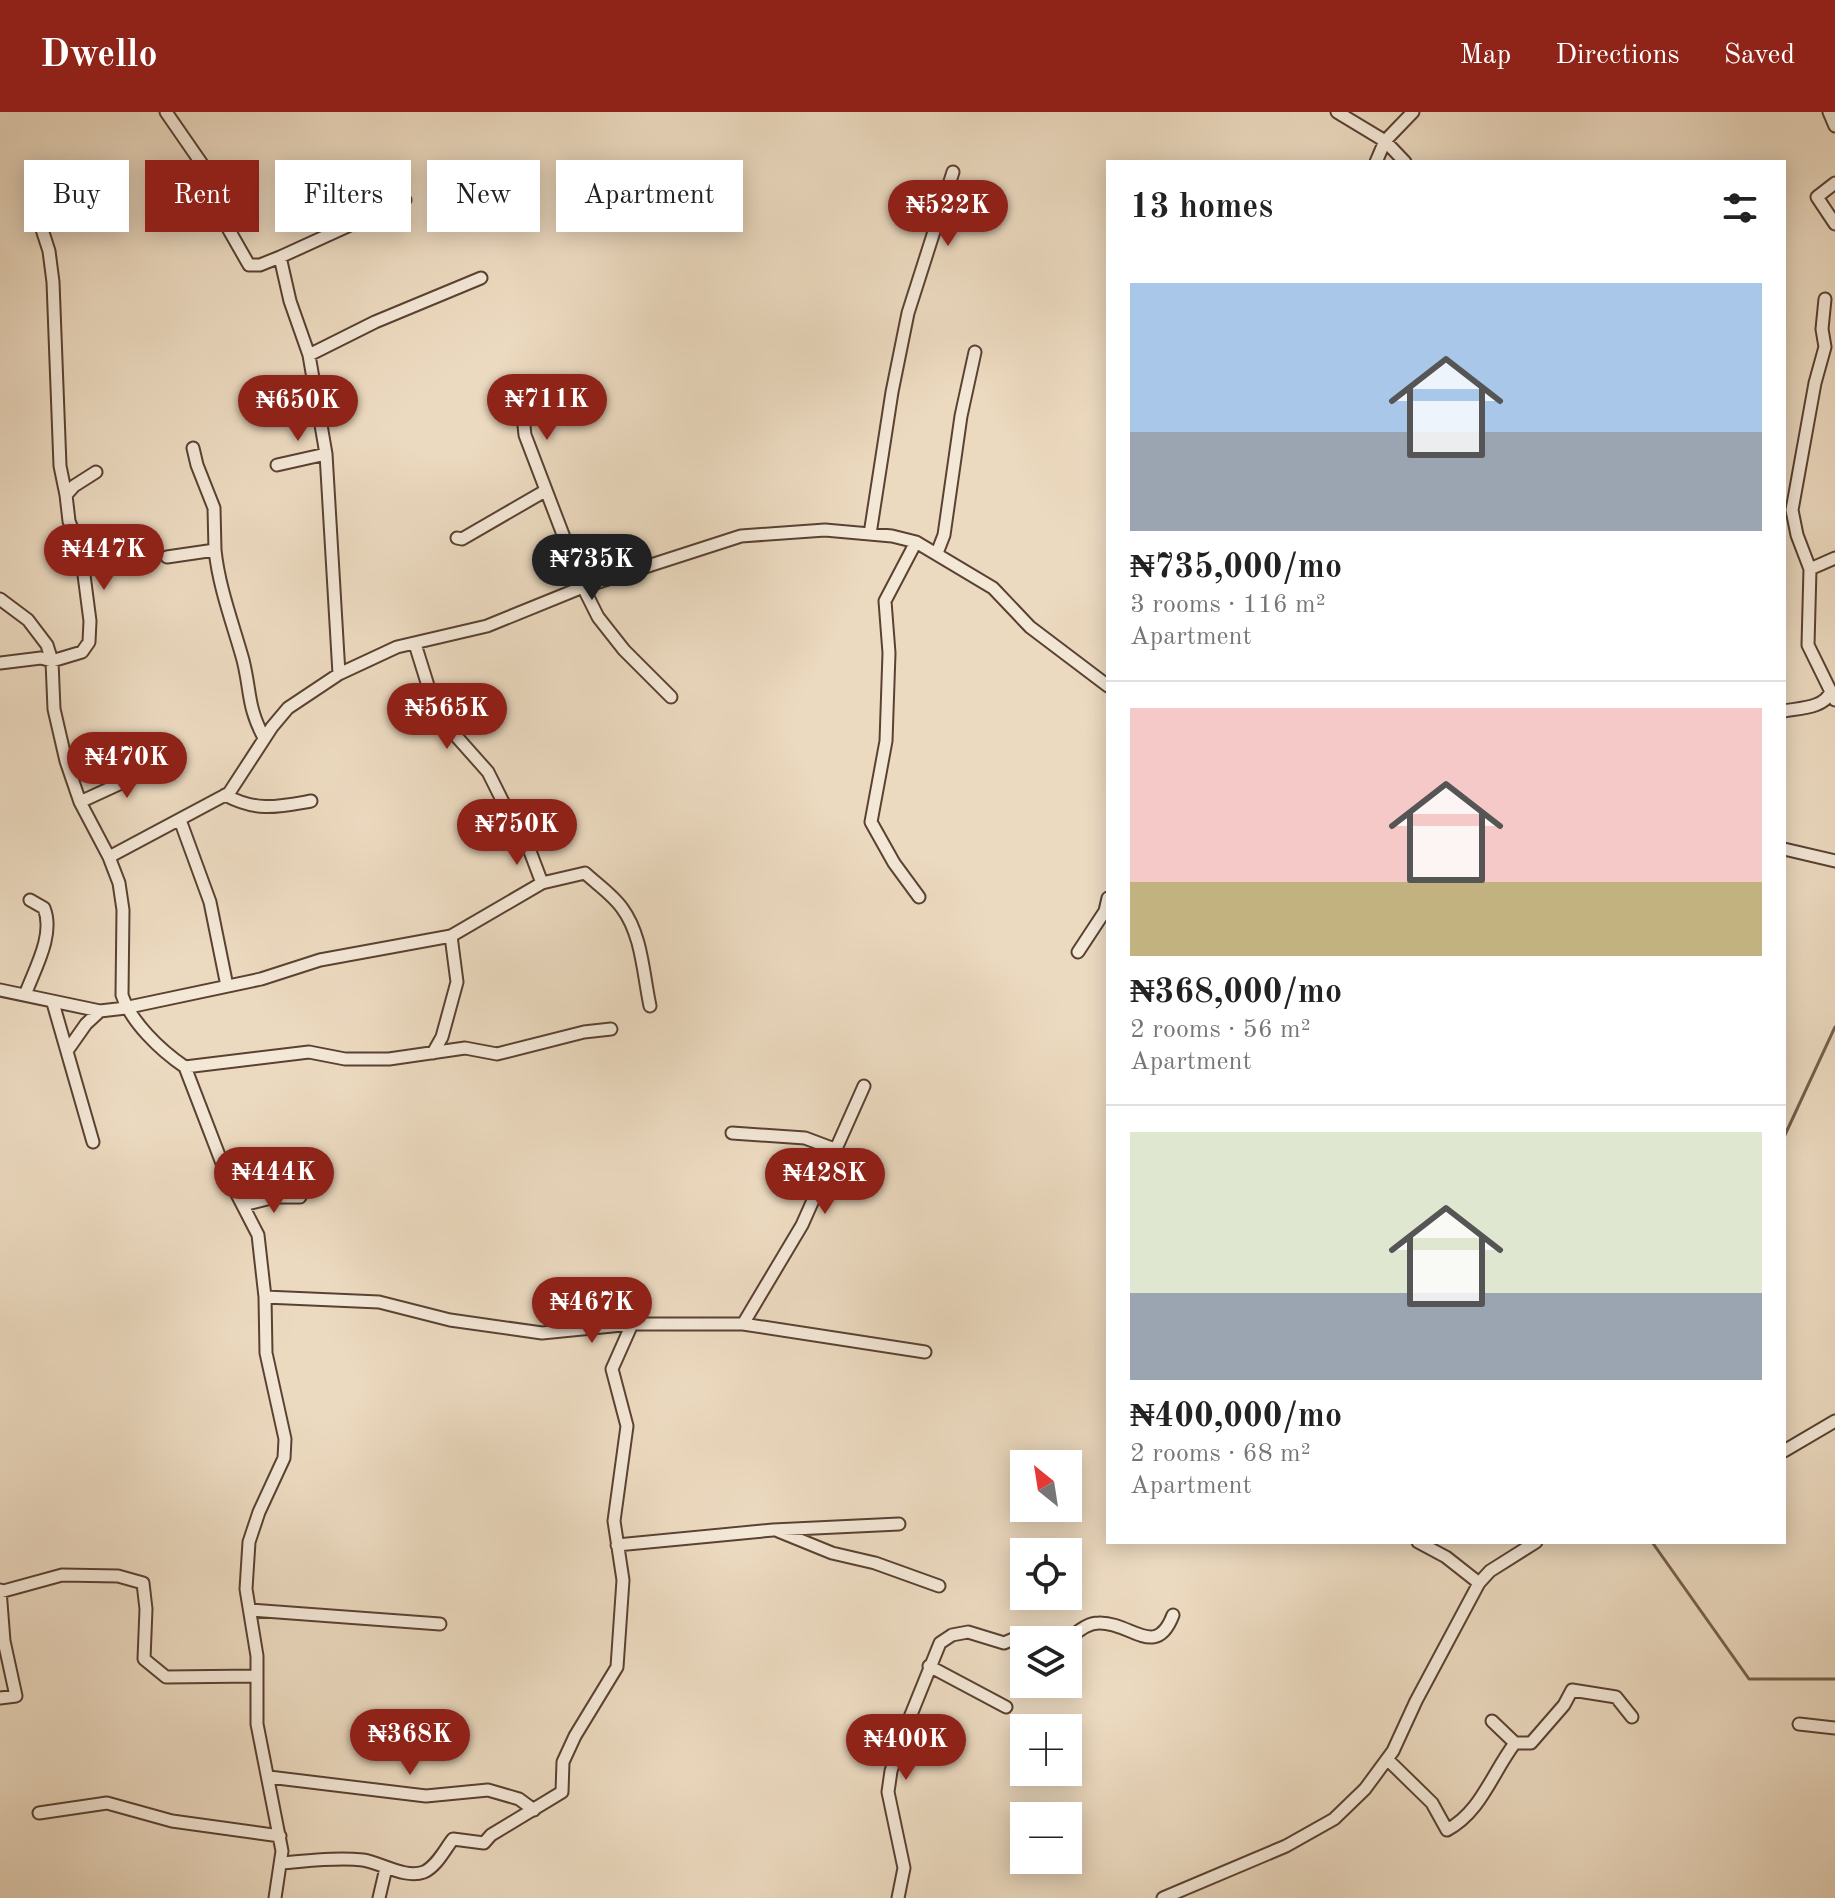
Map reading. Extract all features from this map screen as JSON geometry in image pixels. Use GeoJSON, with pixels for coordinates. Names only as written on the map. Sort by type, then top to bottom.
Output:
{"type":"FeatureCollection","features":[{"type":"Feature","properties":{"kind":"street"},"geometry":{"type":"LineString","coordinates":[[166,112],[204,167],[229,230],[249,265],[260,265],[335,232]]}},
{"type":"Feature","properties":{"kind":"street"},"geometry":{"type":"LineString","coordinates":[[1337,112],[1385,141],[1403,160]]}},
{"type":"Feature","properties":{"kind":"street"},"geometry":{"type":"LineString","coordinates":[[1377,160],[1385,141],[1413,112]]}},
{"type":"Feature","properties":{"kind":"street"},"geometry":{"type":"LineString","coordinates":[[1829,112],[1835,126]]}},
{"type":"Feature","properties":{"kind":"street"},"geometry":{"type":"LineString","coordinates":[[870,534],[908,313],[953,172]]}},
{"type":"Feature","properties":{"kind":"street"},"geometry":{"type":"LineString","coordinates":[[1835,183],[1817,197],[1835,224]]}},
{"type":"Feature","properties":{"kind":"street"},"geometry":{"type":"LineString","coordinates":[[0,663],[41,658],[52,661],[82,652],[91,636],[81,552],[69,521],[60,466],[53,282],[43,232]]}},
{"type":"Feature","properties":{"kind":"street"},"geometry":{"type":"LineString","coordinates":[[280,257],[290,301],[309,355],[326,454],[339,674]]}},
{"type":"Feature","properties":{"kind":"street"},"geometry":{"type":"LineString","coordinates":[[309,355],[375,322],[481,278]]}},
{"type":"Feature","properties":{"kind":"street"},"geometry":{"type":"LineString","coordinates":[[1786,711],[1823,703],[1833,696],[1808,645],[1810,569],[1797,535],[1792,510],[1815,383],[1825,347],[1822,329],[1825,299]]}},
{"type":"Feature","properties":{"kind":"street"},"geometry":{"type":"LineString","coordinates":[[937,553],[944,535],[961,416],[975,352]]}},
{"type":"Feature","properties":{"kind":"street"},"geometry":{"type":"LineString","coordinates":[[521,398],[525,435],[583,587],[598,617],[624,650],[671,697]]}},
{"type":"Feature","properties":{"kind":"street"},"geometry":{"type":"LineString","coordinates":[[193,448],[214,508],[215,550],[224,597],[244,664],[250,708],[264,738]]}},
{"type":"Feature","properties":{"kind":"street"},"geometry":{"type":"LineString","coordinates":[[277,465],[326,454]]}},
{"type":"Feature","properties":{"kind":"street"},"geometry":{"type":"LineString","coordinates":[[66,495],[96,472]]}},
{"type":"Feature","properties":{"kind":"street"},"geometry":{"type":"LineString","coordinates":[[457,538],[462,539],[545,491]]}},
{"type":"Feature","properties":{"kind":"street"},"geometry":{"type":"LineString","coordinates":[[109,857],[225,795],[288,708],[339,674],[384,652],[487,626],[583,587],[741,536],[814,530],[870,534],[916,542],[993,588],[1030,627],[1106,684]]}},
{"type":"Feature","properties":{"kind":"street"},"geometry":{"type":"LineString","coordinates":[[916,542],[885,601],[889,653],[886,741],[871,822],[894,863],[919,897]]}},
{"type":"Feature","properties":{"kind":"street"},"geometry":{"type":"LineString","coordinates":[[167,557],[215,550]]}},
{"type":"Feature","properties":{"kind":"street"},"geometry":{"type":"LineString","coordinates":[[1810,569],[1835,558]]}},
{"type":"Feature","properties":{"kind":"street"},"geometry":{"type":"LineString","coordinates":[[0,599],[39,632],[52,661],[54,709],[66,761],[80,802],[119,883],[123,910],[122,995],[134,1018],[171,1058],[185,1067],[225,1171],[258,1235],[265,1297],[266,1353],[285,1450],[249,1542],[246,1589],[257,1676],[257,1724],[280,1836],[281,1863],[275,1898]]}},
{"type":"Feature","properties":{"kind":"street"},"geometry":{"type":"LineString","coordinates":[[415,644],[434,705],[448,727],[488,772],[525,838],[542,883]]}},
{"type":"Feature","properties":{"kind":"street"},"geometry":{"type":"LineString","coordinates":[[80,802],[156,767]]}},
{"type":"Feature","properties":{"kind":"street"},"geometry":{"type":"LineString","coordinates":[[225,795],[259,808],[311,801]]}},
{"type":"Feature","properties":{"kind":"street"},"geometry":{"type":"LineString","coordinates":[[180,820],[210,902],[227,986]]}},
{"type":"Feature","properties":{"kind":"street"},"geometry":{"type":"LineString","coordinates":[[1786,849],[1835,861]]}},
{"type":"Feature","properties":{"kind":"street"},"geometry":{"type":"LineString","coordinates":[[0,990],[100,1011],[128,1008],[261,979],[320,960],[451,936],[542,883],[585,873],[621,905],[632,923],[650,1006]]}},
{"type":"Feature","properties":{"kind":"street"},"geometry":{"type":"LineString","coordinates":[[25,995],[47,928],[44,908],[30,900]]}},
{"type":"Feature","properties":{"kind":"street"},"geometry":{"type":"LineString","coordinates":[[1078,952],[1106,907]]}},
{"type":"Feature","properties":{"kind":"street"},"geometry":{"type":"LineString","coordinates":[[433,1053],[442,1037],[457,982],[451,936]]}},
{"type":"Feature","properties":{"kind":"street"},"geometry":{"type":"LineString","coordinates":[[53,1003],[93,1142]]}},
{"type":"Feature","properties":{"kind":"street"},"geometry":{"type":"LineString","coordinates":[[67,1051],[86,1024],[100,1011]]}},
{"type":"Feature","properties":{"kind":"street"},"geometry":{"type":"LineString","coordinates":[[185,1067],[309,1052],[345,1059],[389,1059],[465,1048],[497,1054],[584,1032],[611,1029]]}},
{"type":"Feature","properties":{"kind":"street"},"geometry":{"type":"LineString","coordinates":[[743,1324],[802,1225],[864,1086]]}},
{"type":"Feature","properties":{"kind":"street"},"geometry":{"type":"LineString","coordinates":[[732,1133],[805,1138],[837,1150]]}},
{"type":"Feature","properties":{"kind":"street"},"geometry":{"type":"LineString","coordinates":[[243,1205],[275,1197],[300,1197]]}},
{"type":"Feature","properties":{"kind":"street"},"geometry":{"type":"LineString","coordinates":[[265,1297],[379,1302],[450,1320],[542,1333],[632,1324],[743,1324],[925,1352]]}},
{"type":"Feature","properties":{"kind":"street"},"geometry":{"type":"LineString","coordinates":[[281,1863],[365,1860],[407,1873],[423,1872],[435,1864],[453,1839],[484,1843],[491,1835],[562,1792],[563,1762],[575,1736],[617,1667],[623,1580],[614,1521],[627,1426],[612,1369],[632,1324]]}},
{"type":"Feature","properties":{"kind":"street"},"geometry":{"type":"LineString","coordinates":[[1786,1450],[1835,1421]]}},
{"type":"Feature","properties":{"kind":"street"},"geometry":{"type":"LineString","coordinates":[[617,1545],[773,1530],[899,1524]]}},
{"type":"Feature","properties":{"kind":"street"},"geometry":{"type":"LineString","coordinates":[[773,1530],[832,1553],[875,1563],[939,1586]]}},
{"type":"Feature","properties":{"kind":"street"},"geometry":{"type":"LineString","coordinates":[[1422,1544],[1446,1557],[1479,1583]]}},
{"type":"Feature","properties":{"kind":"street"},"geometry":{"type":"LineString","coordinates":[[1163,1898],[1286,1846],[1334,1819],[1365,1789],[1387,1759],[1479,1583],[1490,1571],[1533,1544]]}},
{"type":"Feature","properties":{"kind":"street"},"geometry":{"type":"LineString","coordinates":[[0,1698],[16,1696],[4,1641],[0,1591],[62,1575],[118,1576],[143,1583],[146,1609],[144,1659],[166,1677],[257,1676]]}},
{"type":"Feature","properties":{"kind":"street"},"geometry":{"type":"LineString","coordinates":[[250,1610],[440,1624]]}},
{"type":"Feature","properties":{"kind":"street"},"geometry":{"type":"LineString","coordinates":[[1082,1629],[1099,1623],[1151,1638],[1160,1636],[1168,1629],[1173,1615]]}},
{"type":"Feature","properties":{"kind":"street"},"geometry":{"type":"LineString","coordinates":[[898,1898],[904,1868],[888,1792],[891,1771],[929,1666],[940,1643],[952,1635],[968,1632],[1004,1643],[1010,1640]]}},
{"type":"Feature","properties":{"kind":"street"},"geometry":{"type":"LineString","coordinates":[[929,1666],[1006,1707]]}},
{"type":"Feature","properties":{"kind":"street"},"geometry":{"type":"LineString","coordinates":[[1492,1721],[1515,1743],[1531,1743],[1564,1705],[1572,1690],[1616,1697],[1632,1717]]}},
{"type":"Feature","properties":{"kind":"street"},"geometry":{"type":"LineString","coordinates":[[1799,1724],[1835,1728]]}},
{"type":"Feature","properties":{"kind":"street"},"geometry":{"type":"LineString","coordinates":[[865,1730],[890,1728],[904,1732]]}},
{"type":"Feature","properties":{"kind":"street"},"geometry":{"type":"LineString","coordinates":[[1387,1759],[1432,1803],[1447,1830],[1460,1823],[1476,1807],[1515,1743]]}},
{"type":"Feature","properties":{"kind":"street"},"geometry":{"type":"LineString","coordinates":[[269,1777],[426,1796],[488,1790],[519,1799],[534,1810]]}},
{"type":"Feature","properties":{"kind":"street"},"geometry":{"type":"LineString","coordinates":[[39,1813],[107,1803],[172,1821],[280,1836]]}},
{"type":"Feature","properties":{"kind":"street"},"geometry":{"type":"LineString","coordinates":[[379,1898],[386,1868]]}},
{"type":"Feature","properties":{"kind":"waterway"},"geometry":{"type":"LineString","coordinates":[[1786,1133],[1835,1027]]}},
{"type":"Feature","properties":{"kind":"waterway"},"geometry":{"type":"LineString","coordinates":[[1653,1544],[1749,1679],[1835,1679]]}}]}
